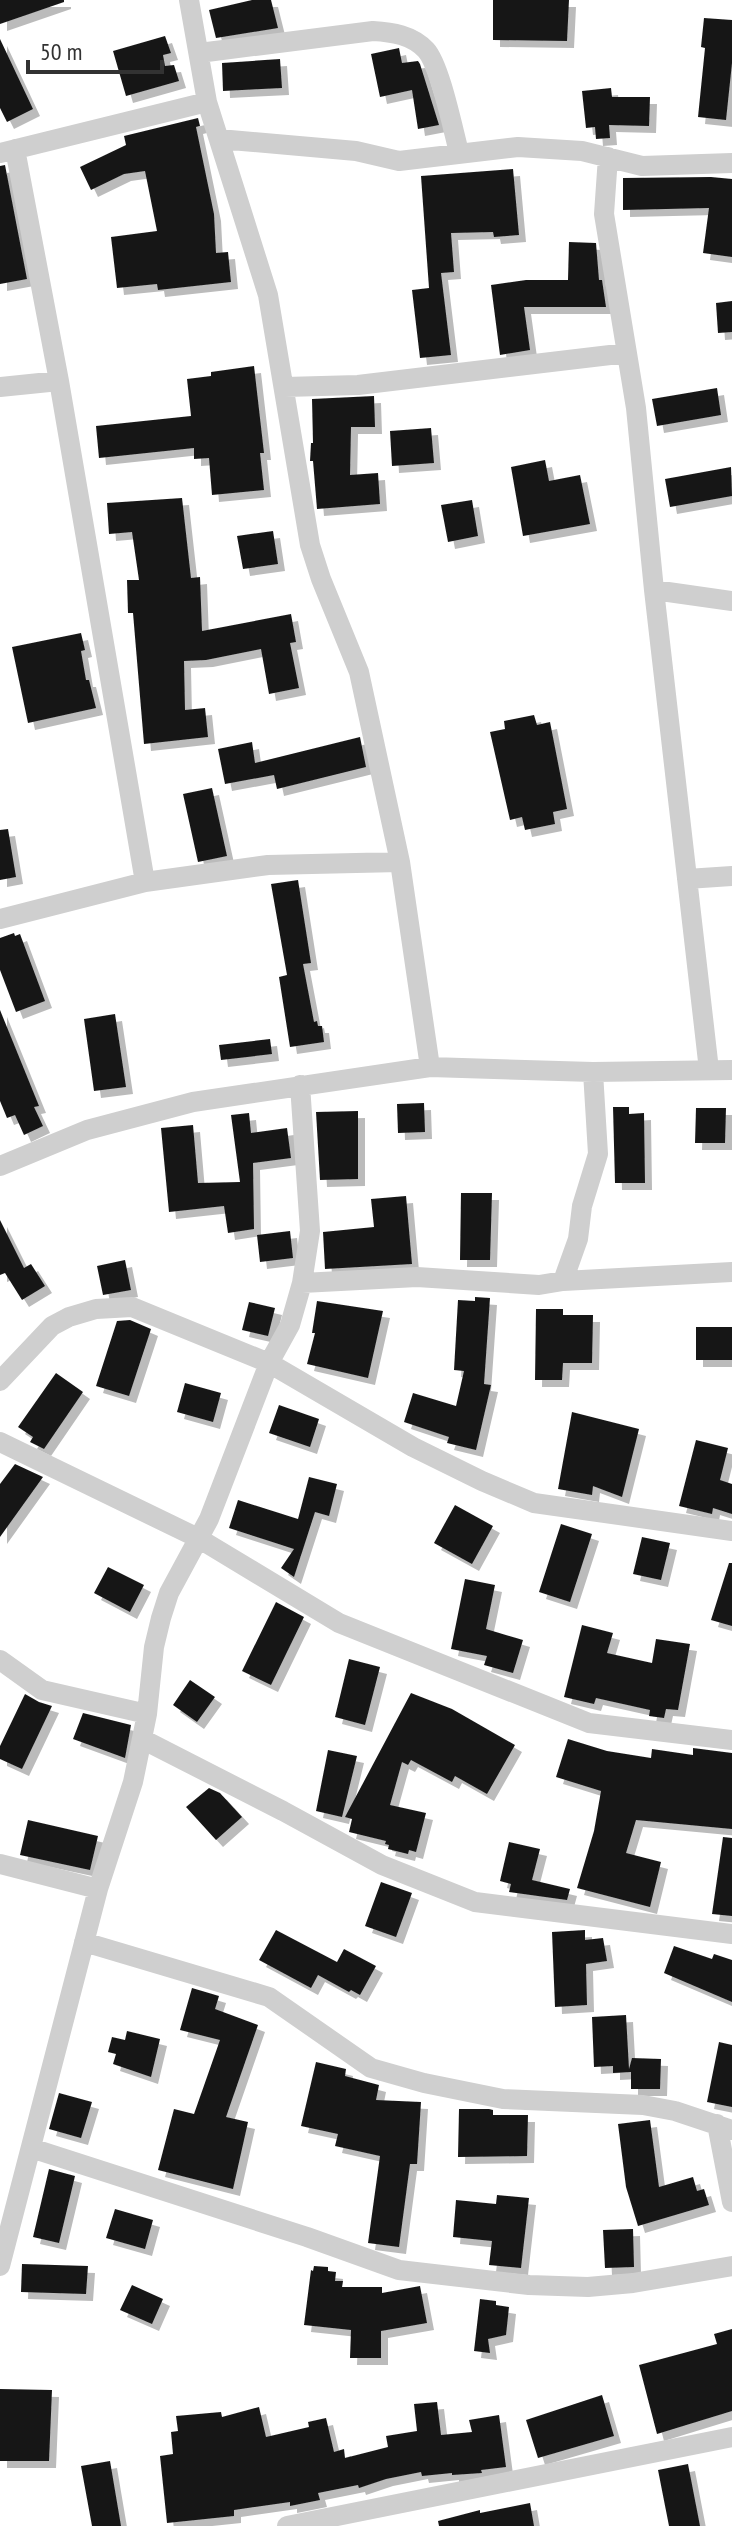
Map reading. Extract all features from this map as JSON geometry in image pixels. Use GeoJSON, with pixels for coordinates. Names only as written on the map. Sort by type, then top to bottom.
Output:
{"type":"FeatureCollection","features":[{"type":"Feature","properties":{"kind":"street"},"geometry":{"type":"LineString","coordinates":[[189,0],[207,102],[268,295],[310,545],[359,672],[400,862],[430,1067]]}},
{"type":"Feature","properties":{"kind":"street"},"geometry":{"type":"LineString","coordinates":[[199,53],[373,31],[394,32],[411,39],[427,51],[436,70],[459,152]]}},
{"type":"Feature","properties":{"kind":"street"},"geometry":{"type":"LineString","coordinates":[[145,882],[59,381],[7,151],[207,102]]}},
{"type":"Feature","properties":{"kind":"street"},"geometry":{"type":"LineString","coordinates":[[219,139],[356,151],[399,161],[518,147],[582,151],[642,166],[732,163]]}},
{"type":"Feature","properties":{"kind":"street"},"geometry":{"type":"LineString","coordinates":[[608,157],[604,214],[636,408],[709,1070]]}},
{"type":"Feature","properties":{"kind":"street"},"geometry":{"type":"LineString","coordinates":[[285,387],[358,385],[627,353]]}},
{"type":"Feature","properties":{"kind":"street"},"geometry":{"type":"LineString","coordinates":[[0,387],[59,381]]}},
{"type":"Feature","properties":{"kind":"street"},"geometry":{"type":"LineString","coordinates":[[654,590],[732,601]]}},
{"type":"Feature","properties":{"kind":"street"},"geometry":{"type":"LineString","coordinates":[[0,919],[145,882],[268,865],[400,862]]}},
{"type":"Feature","properties":{"kind":"street"},"geometry":{"type":"LineString","coordinates":[[687,879],[732,876]]}},
{"type":"Feature","properties":{"kind":"street"},"geometry":{"type":"LineString","coordinates":[[0,1166],[87,1130],[193,1102],[430,1067],[593,1072],[732,1070]]}},
{"type":"Feature","properties":{"kind":"street"},"geometry":{"type":"LineString","coordinates":[[563,1281],[578,1239],[582,1206],[598,1154],[593,1072]]}},
{"type":"Feature","properties":{"kind":"street"},"geometry":{"type":"LineString","coordinates":[[0,2266],[98,1889],[133,1782],[161,1618],[169,1593],[209,1519],[269,1363],[290,1325],[302,1283],[310,1231],[300,1085]]}},
{"type":"Feature","properties":{"kind":"street"},"geometry":{"type":"LineString","coordinates":[[302,1283],[417,1277],[539,1285],[732,1272]]}},
{"type":"Feature","properties":{"kind":"street"},"geometry":{"type":"LineString","coordinates":[[0,1381],[52,1326],[96,1309],[132,1307],[269,1363],[413,1447],[534,1503],[732,1531]]}},
{"type":"Feature","properties":{"kind":"street"},"geometry":{"type":"LineString","coordinates":[[0,1442],[198,1538],[339,1623],[589,1723],[732,1740]]}},
{"type":"Feature","properties":{"kind":"street"},"geometry":{"type":"LineString","coordinates":[[0,1660],[42,1690],[147,1714]]}},
{"type":"Feature","properties":{"kind":"street"},"geometry":{"type":"LineString","coordinates":[[142,1739],[382,1865],[475,1902],[732,1934]]}},
{"type":"Feature","properties":{"kind":"street"},"geometry":{"type":"LineString","coordinates":[[0,1864],[98,1889]]}},
{"type":"Feature","properties":{"kind":"street"},"geometry":{"type":"LineString","coordinates":[[84,1942],[269,1997],[371,2068],[424,2083],[503,2099],[643,2105],[675,2111],[725,2127],[732,2202]]}},
{"type":"Feature","properties":{"kind":"street"},"geometry":{"type":"LineString","coordinates":[[31,2148],[399,2270],[529,2285],[588,2287],[633,2283],[732,2266]]}},
{"type":"Feature","properties":{"kind":"street"},"geometry":{"type":"LineString","coordinates":[[287,2526],[732,2437]]}},
{"type":"Feature","properties":{"kind":"building"},"geometry":{"type":"Polygon","coordinates":[[[0,0],[64,0],[64,2],[0,24],[0,0]]]}},
{"type":"Feature","properties":{"kind":"building"},"geometry":{"type":"Polygon","coordinates":[[[252,0],[271,0],[278,28],[216,38],[209,10],[252,0]]]}},
{"type":"Feature","properties":{"kind":"building"},"geometry":{"type":"Polygon","coordinates":[[[493,0],[569,0],[567,41],[493,40],[493,0]]]}},
{"type":"Feature","properties":{"kind":"building"},"geometry":{"type":"Polygon","coordinates":[[[704,18],[732,20],[732,63],[726,120],[698,117],[705,48],[701,47],[704,18]]]}},
{"type":"Feature","properties":{"kind":"building"},"geometry":{"type":"Polygon","coordinates":[[[165,36],[171,53],[163,55],[165,66],[174,65],[179,81],[126,96],[113,51],[165,36]]]}},
{"type":"Feature","properties":{"kind":"building"},"geometry":{"type":"Polygon","coordinates":[[[0,39],[33,109],[7,122],[0,108],[0,39]]]}},
{"type":"Feature","properties":{"kind":"building"},"geometry":{"type":"Polygon","coordinates":[[[399,48],[402,63],[418,61],[420,64],[439,125],[418,129],[412,90],[380,97],[371,54],[399,48]]]}},
{"type":"Feature","properties":{"kind":"building"},"geometry":{"type":"Polygon","coordinates":[[[280,59],[282,88],[223,91],[222,63],[280,59]]]}},
{"type":"Feature","properties":{"kind":"building"},"geometry":{"type":"Polygon","coordinates":[[[611,88],[612,97],[650,97],[649,126],[609,125],[610,138],[596,139],[595,127],[586,128],[582,91],[611,88]]]}},
{"type":"Feature","properties":{"kind":"building"},"geometry":{"type":"Polygon","coordinates":[[[198,118],[200,126],[196,127],[214,214],[216,253],[228,252],[231,282],[158,290],[157,284],[117,288],[111,237],[157,231],[145,171],[124,174],[91,190],[80,167],[126,145],[124,136],[198,118]]]}},
{"type":"Feature","properties":{"kind":"building"},"geometry":{"type":"Polygon","coordinates":[[[5,165],[27,279],[0,284],[0,166],[5,165]]]}},
{"type":"Feature","properties":{"kind":"building"},"geometry":{"type":"Polygon","coordinates":[[[513,169],[519,235],[494,237],[493,232],[451,233],[454,272],[441,273],[451,355],[420,358],[412,290],[429,288],[421,176],[513,169]]]}},
{"type":"Feature","properties":{"kind":"building"},"geometry":{"type":"Polygon","coordinates":[[[623,178],[732,179],[732,257],[703,253],[709,208],[623,210],[623,178]]]}},
{"type":"Feature","properties":{"kind":"building"},"geometry":{"type":"Polygon","coordinates":[[[569,242],[596,243],[599,280],[602,280],[606,307],[524,307],[530,350],[500,355],[491,285],[526,280],[568,280],[569,242]]]}},
{"type":"Feature","properties":{"kind":"building"},"geometry":{"type":"Polygon","coordinates":[[[732,301],[732,332],[718,333],[716,303],[732,301]]]}},
{"type":"Feature","properties":{"kind":"building"},"geometry":{"type":"Polygon","coordinates":[[[254,366],[264,453],[260,453],[264,490],[212,495],[209,458],[194,459],[194,448],[99,458],[96,426],[191,416],[187,379],[254,366]]]}},
{"type":"Feature","properties":{"kind":"building"},"geometry":{"type":"Polygon","coordinates":[[[717,388],[721,415],[657,426],[652,399],[717,388]]]}},
{"type":"Feature","properties":{"kind":"building"},"geometry":{"type":"Polygon","coordinates":[[[374,396],[375,427],[351,427],[350,475],[378,473],[380,504],[317,509],[313,461],[310,461],[313,443],[312,399],[374,396]]]}},
{"type":"Feature","properties":{"kind":"building"},"geometry":{"type":"Polygon","coordinates":[[[431,428],[434,463],[392,466],[390,431],[431,428]]]}},
{"type":"Feature","properties":{"kind":"building"},"geometry":{"type":"Polygon","coordinates":[[[545,460],[549,481],[580,475],[590,524],[523,536],[511,467],[545,460]]]}},
{"type":"Feature","properties":{"kind":"building"},"geometry":{"type":"Polygon","coordinates":[[[731,467],[732,496],[670,507],[665,479],[731,467]]]}},
{"type":"Feature","properties":{"kind":"building"},"geometry":{"type":"Polygon","coordinates":[[[182,498],[191,578],[200,577],[202,631],[291,614],[296,642],[290,643],[299,688],[269,694],[261,649],[184,661],[185,710],[205,708],[208,737],[144,744],[133,613],[128,613],[127,580],[139,580],[132,532],[109,534],[107,503],[182,498]]]}},
{"type":"Feature","properties":{"kind":"building"},"geometry":{"type":"Polygon","coordinates":[[[472,500],[478,536],[448,542],[441,505],[472,500]]]}},
{"type":"Feature","properties":{"kind":"building"},"geometry":{"type":"Polygon","coordinates":[[[273,531],[278,564],[243,569],[237,536],[273,531]]]}},
{"type":"Feature","properties":{"kind":"building"},"geometry":{"type":"Polygon","coordinates":[[[81,633],[86,680],[89,680],[96,708],[28,723],[12,647],[81,633]]]}},
{"type":"Feature","properties":{"kind":"building"},"geometry":{"type":"Polygon","coordinates":[[[534,715],[537,725],[550,722],[567,809],[553,812],[555,824],[525,830],[522,817],[510,820],[490,732],[505,729],[504,721],[534,715]]]}},
{"type":"Feature","properties":{"kind":"building"},"geometry":{"type":"Polygon","coordinates":[[[360,737],[366,767],[277,789],[274,775],[225,784],[218,749],[252,742],[255,763],[360,737]]]}},
{"type":"Feature","properties":{"kind":"building"},"geometry":{"type":"Polygon","coordinates":[[[212,788],[227,856],[198,862],[183,794],[212,788]]]}},
{"type":"Feature","properties":{"kind":"building"},"geometry":{"type":"Polygon","coordinates":[[[8,829],[16,877],[0,880],[0,830],[8,829]]]}},
{"type":"Feature","properties":{"kind":"building"},"geometry":{"type":"Polygon","coordinates":[[[298,880],[311,963],[303,964],[314,1022],[322,1026],[324,1042],[290,1047],[279,977],[287,975],[271,884],[298,880]]]}},
{"type":"Feature","properties":{"kind":"building"},"geometry":{"type":"Polygon","coordinates":[[[14,933],[15,936],[20,934],[45,1001],[16,1012],[0,970],[0,938],[14,933]]]}},
{"type":"Feature","properties":{"kind":"building"},"geometry":{"type":"Polygon","coordinates":[[[0,1010],[39,1106],[34,1107],[43,1126],[24,1135],[15,1115],[7,1118],[0,1101],[0,1010]]]}},
{"type":"Feature","properties":{"kind":"building"},"geometry":{"type":"Polygon","coordinates":[[[115,1014],[126,1087],[94,1091],[84,1019],[115,1014]]]}},
{"type":"Feature","properties":{"kind":"building"},"geometry":{"type":"Polygon","coordinates":[[[270,1039],[272,1054],[221,1060],[219,1045],[270,1039]]]}},
{"type":"Feature","properties":{"kind":"building"},"geometry":{"type":"Polygon","coordinates":[[[424,1103],[425,1132],[398,1133],[397,1104],[424,1103]]]}},
{"type":"Feature","properties":{"kind":"building"},"geometry":{"type":"Polygon","coordinates":[[[613,1107],[629,1107],[629,1114],[644,1113],[645,1183],[615,1183],[613,1107]]]}},
{"type":"Feature","properties":{"kind":"building"},"geometry":{"type":"Polygon","coordinates":[[[696,1108],[726,1108],[725,1143],[695,1143],[696,1108]]]}},
{"type":"Feature","properties":{"kind":"building"},"geometry":{"type":"Polygon","coordinates":[[[358,1111],[358,1179],[320,1180],[316,1112],[358,1111]]]}},
{"type":"Feature","properties":{"kind":"building"},"geometry":{"type":"Polygon","coordinates":[[[249,1113],[251,1133],[287,1128],[291,1158],[253,1163],[254,1229],[228,1233],[224,1206],[169,1212],[161,1128],[193,1125],[198,1183],[240,1182],[231,1115],[249,1113]]]}},
{"type":"Feature","properties":{"kind":"building"},"geometry":{"type":"Polygon","coordinates":[[[461,1193],[492,1193],[490,1260],[460,1260],[461,1193]]]}},
{"type":"Feature","properties":{"kind":"building"},"geometry":{"type":"Polygon","coordinates":[[[406,1196],[412,1264],[325,1269],[323,1232],[374,1227],[371,1199],[406,1196]]]}},
{"type":"Feature","properties":{"kind":"building"},"geometry":{"type":"Polygon","coordinates":[[[0,1220],[24,1268],[31,1264],[45,1286],[22,1300],[5,1273],[0,1275],[0,1220]]]}},
{"type":"Feature","properties":{"kind":"building"},"geometry":{"type":"Polygon","coordinates":[[[290,1231],[293,1258],[260,1262],[257,1235],[290,1231]]]}},
{"type":"Feature","properties":{"kind":"building"},"geometry":{"type":"Polygon","coordinates":[[[125,1260],[131,1290],[103,1295],[97,1266],[125,1260]]]}},
{"type":"Feature","properties":{"kind":"building"},"geometry":{"type":"Polygon","coordinates":[[[475,1297],[490,1298],[484,1384],[491,1385],[476,1450],[447,1443],[449,1437],[404,1422],[413,1393],[456,1406],[464,1371],[454,1370],[458,1300],[475,1301],[475,1297]]]}},
{"type":"Feature","properties":{"kind":"building"},"geometry":{"type":"Polygon","coordinates":[[[317,1301],[383,1311],[368,1378],[307,1364],[315,1333],[312,1333],[317,1301]]]}},
{"type":"Feature","properties":{"kind":"building"},"geometry":{"type":"Polygon","coordinates":[[[249,1302],[275,1308],[268,1336],[242,1330],[249,1302]]]}},
{"type":"Feature","properties":{"kind":"building"},"geometry":{"type":"Polygon","coordinates":[[[536,1309],[563,1309],[563,1315],[593,1315],[592,1363],[563,1363],[562,1380],[535,1380],[536,1309]]]}},
{"type":"Feature","properties":{"kind":"building"},"geometry":{"type":"Polygon","coordinates":[[[130,1320],[151,1329],[129,1396],[96,1386],[117,1321],[130,1320]]]}},
{"type":"Feature","properties":{"kind":"building"},"geometry":{"type":"Polygon","coordinates":[[[696,1327],[732,1327],[732,1360],[696,1360],[696,1327]]]}},
{"type":"Feature","properties":{"kind":"building"},"geometry":{"type":"Polygon","coordinates":[[[56,1373],[83,1392],[44,1449],[30,1442],[33,1437],[18,1427],[56,1373]]]}},
{"type":"Feature","properties":{"kind":"building"},"geometry":{"type":"Polygon","coordinates":[[[185,1383],[221,1393],[213,1422],[177,1412],[185,1383]]]}},
{"type":"Feature","properties":{"kind":"building"},"geometry":{"type":"Polygon","coordinates":[[[279,1405],[319,1419],[310,1447],[269,1433],[279,1405]]]}},
{"type":"Feature","properties":{"kind":"building"},"geometry":{"type":"Polygon","coordinates":[[[572,1412],[639,1429],[622,1497],[593,1486],[592,1495],[558,1489],[572,1412]]]}},
{"type":"Feature","properties":{"kind":"building"},"geometry":{"type":"Polygon","coordinates":[[[696,1440],[728,1448],[720,1480],[732,1484],[732,1514],[713,1508],[712,1514],[679,1506],[696,1440]]]}},
{"type":"Feature","properties":{"kind":"building"},"geometry":{"type":"Polygon","coordinates":[[[15,1464],[43,1477],[0,1537],[0,1484],[15,1464]]]}},
{"type":"Feature","properties":{"kind":"building"},"geometry":{"type":"Polygon","coordinates":[[[309,1477],[337,1484],[329,1516],[315,1512],[294,1577],[281,1568],[294,1549],[229,1528],[238,1500],[298,1519],[309,1477]]]}},
{"type":"Feature","properties":{"kind":"building"},"geometry":{"type":"Polygon","coordinates":[[[455,1505],[493,1526],[472,1564],[434,1543],[455,1505]]]}},
{"type":"Feature","properties":{"kind":"building"},"geometry":{"type":"Polygon","coordinates":[[[561,1524],[592,1534],[570,1602],[539,1592],[561,1524]]]}},
{"type":"Feature","properties":{"kind":"building"},"geometry":{"type":"Polygon","coordinates":[[[642,1537],[670,1543],[661,1580],[633,1574],[642,1537]]]}},
{"type":"Feature","properties":{"kind":"building"},"geometry":{"type":"Polygon","coordinates":[[[729,1563],[732,1563],[732,1626],[711,1620],[729,1563]]]}},
{"type":"Feature","properties":{"kind":"building"},"geometry":{"type":"Polygon","coordinates":[[[108,1567],[144,1585],[130,1612],[94,1593],[108,1567]]]}},
{"type":"Feature","properties":{"kind":"building"},"geometry":{"type":"Polygon","coordinates":[[[465,1579],[495,1585],[486,1629],[523,1640],[513,1673],[484,1665],[487,1656],[451,1649],[465,1579]]]}},
{"type":"Feature","properties":{"kind":"building"},"geometry":{"type":"Polygon","coordinates":[[[276,1602],[304,1617],[271,1685],[242,1671],[276,1602]]]}},
{"type":"Feature","properties":{"kind":"building"},"geometry":{"type":"Polygon","coordinates":[[[582,1625],[613,1633],[607,1653],[652,1663],[656,1639],[690,1644],[678,1710],[666,1709],[664,1718],[649,1716],[650,1710],[596,1698],[594,1704],[564,1697],[582,1625]]]}},
{"type":"Feature","properties":{"kind":"building"},"geometry":{"type":"Polygon","coordinates":[[[349,1659],[380,1667],[365,1725],[335,1717],[349,1659]]]}},
{"type":"Feature","properties":{"kind":"building"},"geometry":{"type":"Polygon","coordinates":[[[190,1680],[215,1697],[197,1722],[173,1705],[190,1680]]]}},
{"type":"Feature","properties":{"kind":"building"},"geometry":{"type":"Polygon","coordinates":[[[411,1693],[452,1709],[515,1745],[487,1794],[455,1776],[452,1782],[411,1760],[408,1765],[402,1762],[390,1805],[426,1813],[416,1852],[409,1850],[408,1854],[388,1849],[386,1841],[349,1832],[352,1819],[345,1817],[411,1693]]]}},
{"type":"Feature","properties":{"kind":"building"},"geometry":{"type":"Polygon","coordinates":[[[25,1694],[52,1706],[22,1769],[0,1759],[0,1746],[25,1694]]]}},
{"type":"Feature","properties":{"kind":"building"},"geometry":{"type":"Polygon","coordinates":[[[83,1713],[131,1725],[125,1758],[73,1739],[83,1713]]]}},
{"type":"Feature","properties":{"kind":"building"},"geometry":{"type":"Polygon","coordinates":[[[568,1739],[607,1751],[651,1758],[652,1749],[693,1755],[693,1748],[732,1753],[732,1829],[636,1820],[626,1853],[661,1862],[650,1907],[577,1888],[594,1831],[601,1791],[556,1777],[568,1739]]]}},
{"type":"Feature","properties":{"kind":"building"},"geometry":{"type":"Polygon","coordinates":[[[328,1750],[357,1756],[342,1817],[316,1811],[328,1750]]]}},
{"type":"Feature","properties":{"kind":"building"},"geometry":{"type":"Polygon","coordinates":[[[209,1788],[220,1793],[242,1817],[216,1840],[186,1807],[209,1788]]]}},
{"type":"Feature","properties":{"kind":"building"},"geometry":{"type":"Polygon","coordinates":[[[28,1820],[98,1836],[90,1870],[20,1855],[28,1820]]]}},
{"type":"Feature","properties":{"kind":"building"},"geometry":{"type":"Polygon","coordinates":[[[723,1837],[732,1838],[732,1916],[712,1914],[723,1837]]]}},
{"type":"Feature","properties":{"kind":"building"},"geometry":{"type":"Polygon","coordinates":[[[509,1842],[540,1849],[532,1880],[570,1889],[567,1900],[509,1892],[511,1884],[500,1881],[509,1842]]]}},
{"type":"Feature","properties":{"kind":"building"},"geometry":{"type":"Polygon","coordinates":[[[381,1882],[412,1893],[396,1937],[365,1926],[381,1882]]]}},
{"type":"Feature","properties":{"kind":"building"},"geometry":{"type":"Polygon","coordinates":[[[276,1930],[337,1962],[344,1949],[376,1966],[360,1995],[318,1975],[311,1988],[259,1960],[276,1930]]]}},
{"type":"Feature","properties":{"kind":"building"},"geometry":{"type":"Polygon","coordinates":[[[585,1930],[585,1940],[603,1938],[607,1961],[586,1964],[587,2005],[555,2007],[552,1932],[585,1930]]]}},
{"type":"Feature","properties":{"kind":"building"},"geometry":{"type":"Polygon","coordinates":[[[674,1946],[712,1959],[714,1954],[732,1960],[732,2002],[664,1973],[674,1946]]]}},
{"type":"Feature","properties":{"kind":"building"},"geometry":{"type":"Polygon","coordinates":[[[192,1988],[219,1996],[215,2009],[258,2025],[226,2117],[248,2122],[233,2189],[158,2170],[174,2109],[194,2114],[220,2040],[180,2030],[192,1988]]]}},
{"type":"Feature","properties":{"kind":"building"},"geometry":{"type":"Polygon","coordinates":[[[626,2015],[629,2069],[632,2058],[661,2059],[660,2089],[631,2089],[631,2072],[613,2073],[613,2066],[594,2067],[592,2017],[626,2015]]]}},
{"type":"Feature","properties":{"kind":"building"},"geometry":{"type":"Polygon","coordinates":[[[127,2031],[160,2039],[151,2077],[113,2064],[116,2054],[108,2052],[112,2037],[125,2040],[127,2031]]]}},
{"type":"Feature","properties":{"kind":"building"},"geometry":{"type":"Polygon","coordinates":[[[719,2042],[732,2045],[732,2107],[707,2102],[719,2042]]]}},
{"type":"Feature","properties":{"kind":"building"},"geometry":{"type":"Polygon","coordinates":[[[316,2062],[346,2069],[345,2076],[379,2085],[376,2100],[421,2102],[417,2164],[410,2164],[399,2247],[368,2243],[380,2156],[335,2146],[338,2134],[301,2126],[316,2062]]]}},
{"type":"Feature","properties":{"kind":"building"},"geometry":{"type":"Polygon","coordinates":[[[59,2093],[92,2102],[81,2138],[49,2129],[59,2093]]]}},
{"type":"Feature","properties":{"kind":"building"},"geometry":{"type":"Polygon","coordinates":[[[459,2109],[489,2109],[493,2110],[493,2115],[528,2115],[527,2156],[458,2157],[459,2109]]]}},
{"type":"Feature","properties":{"kind":"building"},"geometry":{"type":"Polygon","coordinates":[[[650,2120],[659,2187],[693,2177],[697,2191],[704,2189],[709,2205],[638,2226],[626,2187],[618,2124],[650,2120]]]}},
{"type":"Feature","properties":{"kind":"building"},"geometry":{"type":"Polygon","coordinates":[[[49,2169],[75,2176],[59,2243],[33,2237],[49,2169]]]}},
{"type":"Feature","properties":{"kind":"building"},"geometry":{"type":"Polygon","coordinates":[[[497,2195],[529,2198],[521,2268],[489,2265],[492,2241],[453,2237],[456,2200],[496,2204],[497,2195]]]}},
{"type":"Feature","properties":{"kind":"building"},"geometry":{"type":"Polygon","coordinates":[[[115,2209],[153,2220],[145,2249],[106,2238],[115,2209]]]}},
{"type":"Feature","properties":{"kind":"building"},"geometry":{"type":"Polygon","coordinates":[[[633,2229],[634,2267],[605,2268],[603,2230],[633,2229]]]}},
{"type":"Feature","properties":{"kind":"building"},"geometry":{"type":"Polygon","coordinates":[[[22,2264],[88,2266],[86,2294],[21,2292],[22,2264]]]}},
{"type":"Feature","properties":{"kind":"building"},"geometry":{"type":"Polygon","coordinates":[[[314,2266],[328,2267],[328,2271],[336,2272],[335,2281],[343,2281],[342,2287],[382,2287],[382,2293],[420,2286],[427,2323],[381,2331],[381,2358],[350,2358],[351,2330],[304,2325],[314,2266]]]}},
{"type":"Feature","properties":{"kind":"building"},"geometry":{"type":"Polygon","coordinates":[[[132,2285],[163,2299],[152,2324],[120,2310],[132,2285]]]}},
{"type":"Feature","properties":{"kind":"building"},"geometry":{"type":"Polygon","coordinates":[[[480,2299],[509,2307],[506,2335],[488,2339],[490,2353],[474,2351],[480,2299]]]}},
{"type":"Feature","properties":{"kind":"building"},"geometry":{"type":"Polygon","coordinates":[[[732,2329],[732,2411],[657,2434],[639,2365],[717,2344],[714,2334],[732,2329]]]}},
{"type":"Feature","properties":{"kind":"building"},"geometry":{"type":"Polygon","coordinates":[[[0,2389],[52,2390],[49,2461],[0,2461],[0,2389]]]}},
{"type":"Feature","properties":{"kind":"building"},"geometry":{"type":"Polygon","coordinates":[[[602,2395],[614,2436],[538,2458],[526,2420],[602,2395]]]}},
{"type":"Feature","properties":{"kind":"building"},"geometry":{"type":"Polygon","coordinates":[[[437,2402],[441,2435],[472,2432],[469,2420],[499,2415],[506,2467],[481,2470],[482,2473],[452,2475],[422,2476],[421,2472],[359,2488],[358,2485],[318,2493],[320,2500],[290,2506],[290,2502],[234,2510],[234,2516],[167,2523],[160,2456],[173,2454],[171,2432],[178,2431],[176,2416],[221,2412],[222,2417],[259,2407],[266,2437],[309,2427],[308,2422],[326,2418],[334,2452],[344,2449],[345,2458],[388,2447],[386,2436],[417,2431],[414,2404],[437,2402]]]}},
{"type":"Feature","properties":{"kind":"building"},"geometry":{"type":"Polygon","coordinates":[[[110,2461],[121,2526],[92,2526],[81,2466],[110,2461]]]}},
{"type":"Feature","properties":{"kind":"building"},"geometry":{"type":"Polygon","coordinates":[[[688,2464],[700,2526],[669,2526],[658,2470],[688,2464]]]}},
{"type":"Feature","properties":{"kind":"building"},"geometry":{"type":"Polygon","coordinates":[[[530,2503],[534,2526],[439,2526],[438,2521],[480,2510],[480,2513],[530,2503]]]}}]}
